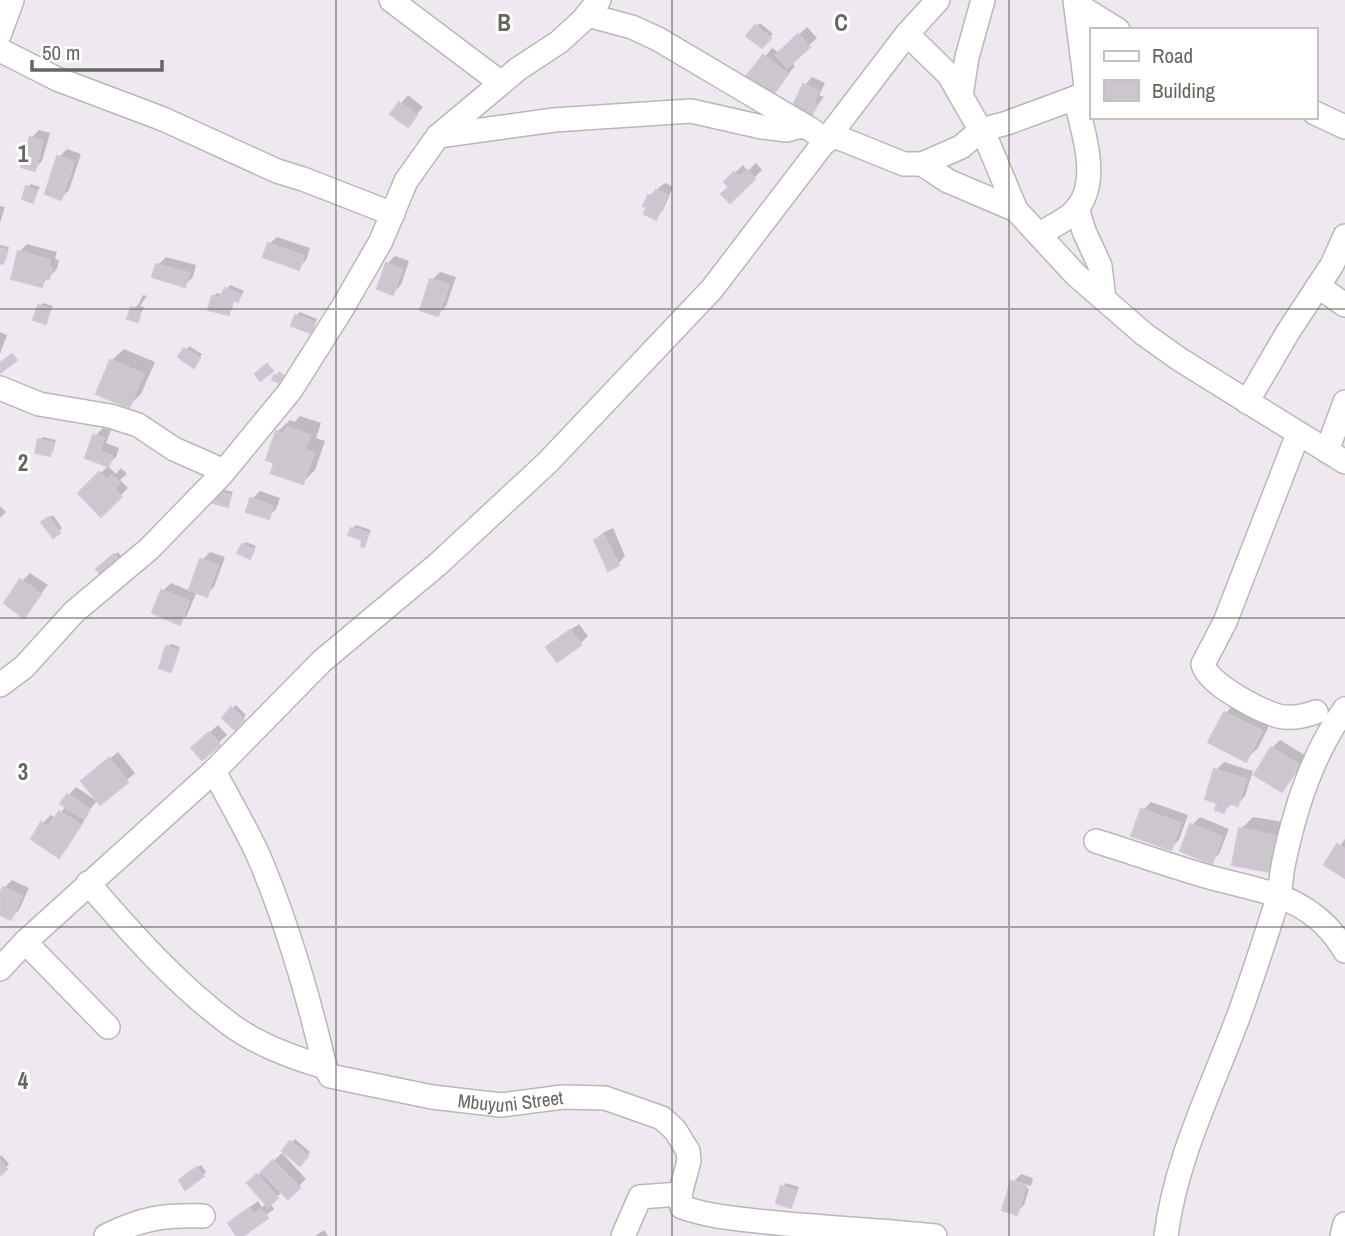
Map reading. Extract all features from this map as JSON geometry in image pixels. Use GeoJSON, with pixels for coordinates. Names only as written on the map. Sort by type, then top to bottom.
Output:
{"type":"FeatureCollection","features":[{"type":"Feature","properties":{"kind":"street"},"geometry":{"type":"LineString","coordinates":[[0,33],[12,0]]}},
{"type":"Feature","properties":{"kind":"street"},"geometry":{"type":"LineString","coordinates":[[390,0],[501,83]]}},
{"type":"Feature","properties":{"kind":"street"},"geometry":{"type":"LineString","coordinates":[[961,96],[967,57],[983,0]]}},
{"type":"Feature","properties":{"kind":"street"},"geometry":{"type":"LineString","coordinates":[[1075,2],[1115,28]]}},
{"type":"Feature","properties":{"kind":"street"},"geometry":{"type":"LineString","coordinates":[[1039,234],[1077,208],[1088,187],[1085,95],[1075,2]]}},
{"type":"Feature","properties":{"kind":"street"},"geometry":{"type":"LineString","coordinates":[[0,969],[24,942],[214,771],[322,661],[438,565],[548,462],[712,289],[823,135],[907,34],[925,4]]}},
{"type":"Feature","properties":{"kind":"street"},"geometry":{"type":"LineString","coordinates":[[0,685],[24,667],[74,612],[149,549],[224,471],[290,391],[382,241],[406,181],[438,136],[518,69],[559,42],[593,8],[658,39],[823,135]]}},
{"type":"Feature","properties":{"kind":"street"},"geometry":{"type":"LineString","coordinates":[[907,34],[949,75],[988,143],[1016,210],[1076,275],[1144,334],[1336,457],[1345,402]]}},
{"type":"Feature","properties":{"kind":"street"},"geometry":{"type":"LineString","coordinates":[[0,50],[57,79],[163,119],[277,171],[393,214]]}},
{"type":"Feature","properties":{"kind":"street"},"geometry":{"type":"LineString","coordinates":[[438,136],[554,120],[691,111],[762,127],[787,130],[802,126],[904,164],[922,164],[961,147],[981,130],[1085,95]]}},
{"type":"Feature","properties":{"kind":"street"},"geometry":{"type":"LineString","coordinates":[[1317,114],[1345,127]]}},
{"type":"Feature","properties":{"kind":"street"},"geometry":{"type":"LineString","coordinates":[[922,164],[948,181],[1016,210]]}},
{"type":"Feature","properties":{"kind":"street"},"geometry":{"type":"LineString","coordinates":[[1077,208],[1100,266],[1104,299]]}},
{"type":"Feature","properties":{"kind":"street"},"geometry":{"type":"LineString","coordinates":[[1247,402],[1288,331],[1332,265],[1345,236]]}},
{"type":"Feature","properties":{"kind":"street"},"geometry":{"type":"LineString","coordinates":[[1318,286],[1345,305]]}},
{"type":"Feature","properties":{"kind":"street"},"geometry":{"type":"LineString","coordinates":[[0,388],[40,404],[110,415],[138,425],[174,449],[224,471]]}},
{"type":"Feature","properties":{"kind":"street"},"geometry":{"type":"LineString","coordinates":[[1298,434],[1225,622],[1203,664],[1205,672],[1213,681],[1247,702],[1279,716],[1305,716],[1316,712]]}},
{"type":"Feature","properties":{"kind":"street"},"geometry":{"type":"LineString","coordinates":[[1166,1236],[1184,1158],[1242,1005],[1279,895],[1283,866],[1301,799],[1334,723],[1345,709]]}},
{"type":"Feature","properties":{"kind":"street"},"geometry":{"type":"LineString","coordinates":[[214,771],[258,855],[279,909],[306,986],[325,1067]]}},
{"type":"Feature","properties":{"kind":"street"},"geometry":{"type":"LineString","coordinates":[[1097,841],[1208,877],[1279,895],[1308,909],[1334,927],[1345,951]]}},
{"type":"Feature","properties":{"kind":"street","name":"Mbuyuni Street"},"geometry":{"type":"LineString","coordinates":[[88,883],[143,945],[186,987],[233,1026],[272,1047],[325,1067],[333,1077],[432,1097],[501,1105],[563,1097],[606,1098],[641,1110],[663,1118],[685,1142],[689,1161],[680,1194]]}},
{"type":"Feature","properties":{"kind":"street"},"geometry":{"type":"LineString","coordinates":[[24,942],[108,1027]]}},
{"type":"Feature","properties":{"kind":"street"},"geometry":{"type":"LineString","coordinates":[[623,1236],[640,1197],[680,1194],[682,1207],[703,1214],[828,1229],[935,1236]]}},
{"type":"Feature","properties":{"kind":"street"},"geometry":{"type":"LineString","coordinates":[[106,1236],[132,1223],[169,1215],[203,1216]]}},
{"type":"Feature","properties":{"kind":"street"},"geometry":{"type":"LineString","coordinates":[[1342,1236],[1345,1224]]}},
{"type":"Feature","properties":{"kind":"building"},"geometry":{"type":"Polygon","coordinates":[[[755,25],[771,38],[762,48],[746,36],[755,25]]]}},
{"type":"Feature","properties":{"kind":"building"},"geometry":{"type":"Polygon","coordinates":[[[798,34],[810,47],[787,68],[776,55],[798,34]]]}},
{"type":"Feature","properties":{"kind":"building"},"geometry":{"type":"Polygon","coordinates":[[[763,55],[788,74],[771,98],[745,78],[763,55]]]}},
{"type":"Feature","properties":{"kind":"building"},"geometry":{"type":"Polygon","coordinates":[[[803,84],[818,91],[813,103],[817,105],[812,115],[793,106],[803,84]]]}},
{"type":"Feature","properties":{"kind":"building"},"geometry":{"type":"Polygon","coordinates":[[[399,102],[417,115],[408,127],[390,114],[399,102]]]}},
{"type":"Feature","properties":{"kind":"building"},"geometry":{"type":"Polygon","coordinates":[[[30,137],[43,141],[35,171],[21,167],[30,137]]]}},
{"type":"Feature","properties":{"kind":"building"},"geometry":{"type":"Polygon","coordinates":[[[57,156],[74,162],[61,200],[45,194],[57,156]]]}},
{"type":"Feature","properties":{"kind":"building"},"geometry":{"type":"Polygon","coordinates":[[[747,170],[755,179],[730,203],[721,194],[729,187],[724,182],[734,172],[739,177],[747,170]]]}},
{"type":"Feature","properties":{"kind":"building"},"geometry":{"type":"Polygon","coordinates":[[[26,186],[37,191],[33,203],[22,199],[26,186]]]}},
{"type":"Feature","properties":{"kind":"building"},"geometry":{"type":"Polygon","coordinates":[[[656,190],[667,195],[656,220],[644,214],[647,207],[643,206],[648,195],[652,197],[656,190]]]}},
{"type":"Feature","properties":{"kind":"building"},"geometry":{"type":"Polygon","coordinates":[[[268,243],[304,256],[299,270],[263,257],[268,243]]]}},
{"type":"Feature","properties":{"kind":"building"},"geometry":{"type":"Polygon","coordinates":[[[0,248],[7,250],[3,264],[0,263],[0,248]]]}},
{"type":"Feature","properties":{"kind":"building"},"geometry":{"type":"Polygon","coordinates":[[[18,251],[50,260],[49,267],[52,268],[49,279],[44,277],[42,287],[11,279],[18,251]]]}},
{"type":"Feature","properties":{"kind":"building"},"geometry":{"type":"Polygon","coordinates":[[[386,263],[402,269],[393,295],[377,289],[386,263]]]}},
{"type":"Feature","properties":{"kind":"building"},"geometry":{"type":"Polygon","coordinates":[[[156,264],[189,273],[185,287],[152,277],[156,264]]]}},
{"type":"Feature","properties":{"kind":"building"},"geometry":{"type":"Polygon","coordinates":[[[430,279],[449,285],[438,316],[420,310],[430,279]]]}},
{"type":"Feature","properties":{"kind":"building"},"geometry":{"type":"Polygon","coordinates":[[[225,288],[241,295],[238,302],[221,295],[225,288]]]}},
{"type":"Feature","properties":{"kind":"building"},"geometry":{"type":"Polygon","coordinates":[[[212,296],[232,300],[229,315],[208,310],[212,296]]]}},
{"type":"Feature","properties":{"kind":"building"},"geometry":{"type":"Polygon","coordinates":[[[38,305],[50,309],[46,324],[33,320],[38,305]]]}},
{"type":"Feature","properties":{"kind":"building"},"geometry":{"type":"Polygon","coordinates":[[[131,307],[141,310],[138,322],[127,319],[131,307]]]}},
{"type":"Feature","properties":{"kind":"building"},"geometry":{"type":"Polygon","coordinates":[[[295,315],[315,322],[311,333],[291,326],[295,315]]]}},
{"type":"Feature","properties":{"kind":"building"},"geometry":{"type":"Polygon","coordinates":[[[184,348],[200,358],[194,368],[178,357],[184,348]]]}},
{"type":"Feature","properties":{"kind":"building"},"geometry":{"type":"Polygon","coordinates":[[[12,354],[17,360],[0,373],[0,363],[12,354]]]}},
{"type":"Feature","properties":{"kind":"building"},"geometry":{"type":"Polygon","coordinates":[[[110,360],[144,374],[129,408],[96,394],[110,360]]]}},
{"type":"Feature","properties":{"kind":"building"},"geometry":{"type":"Polygon","coordinates":[[[267,364],[273,371],[260,381],[255,374],[267,364]]]}},
{"type":"Feature","properties":{"kind":"building"},"geometry":{"type":"Polygon","coordinates":[[[279,373],[283,375],[280,383],[272,380],[274,375],[278,376],[279,373]]]}},
{"type":"Feature","properties":{"kind":"building"},"geometry":{"type":"Polygon","coordinates":[[[287,427],[310,435],[305,450],[314,453],[303,484],[271,473],[274,463],[266,460],[276,431],[284,434],[287,427]]]}},
{"type":"Feature","properties":{"kind":"building"},"geometry":{"type":"Polygon","coordinates":[[[93,435],[104,438],[100,451],[112,456],[109,467],[85,458],[93,435]]]}},
{"type":"Feature","properties":{"kind":"building"},"geometry":{"type":"Polygon","coordinates":[[[38,439],[53,443],[50,456],[35,453],[38,439]]]}},
{"type":"Feature","properties":{"kind":"building"},"geometry":{"type":"Polygon","coordinates":[[[99,472],[107,480],[112,475],[120,483],[114,489],[121,497],[101,517],[78,493],[99,472]]]}},
{"type":"Feature","properties":{"kind":"building"},"geometry":{"type":"Polygon","coordinates":[[[216,491],[231,495],[228,507],[213,503],[216,491]]]}},
{"type":"Feature","properties":{"kind":"building"},"geometry":{"type":"Polygon","coordinates":[[[250,498],[273,506],[269,519],[246,512],[250,498]]]}},
{"type":"Feature","properties":{"kind":"building"},"geometry":{"type":"Polygon","coordinates":[[[49,517],[60,533],[53,538],[41,522],[49,517]]]}},
{"type":"Feature","properties":{"kind":"building"},"geometry":{"type":"Polygon","coordinates":[[[351,528],[369,533],[364,547],[361,546],[362,540],[348,535],[351,528]]]}},
{"type":"Feature","properties":{"kind":"building"},"geometry":{"type":"Polygon","coordinates":[[[604,535],[619,565],[608,571],[594,540],[604,535]]]}},
{"type":"Feature","properties":{"kind":"building"},"geometry":{"type":"Polygon","coordinates":[[[242,544],[254,550],[250,559],[237,553],[242,544]]]}},
{"type":"Feature","properties":{"kind":"building"},"geometry":{"type":"Polygon","coordinates":[[[114,554],[120,562],[102,576],[96,569],[114,554]]]}},
{"type":"Feature","properties":{"kind":"building"},"geometry":{"type":"Polygon","coordinates":[[[200,559],[218,565],[207,597],[189,590],[200,559]]]}},
{"type":"Feature","properties":{"kind":"building"},"geometry":{"type":"Polygon","coordinates":[[[20,579],[41,594],[24,618],[4,603],[20,579]]]}},
{"type":"Feature","properties":{"kind":"building"},"geometry":{"type":"Polygon","coordinates":[[[161,590],[189,601],[180,625],[152,613],[161,590]]]}},
{"type":"Feature","properties":{"kind":"building"},"geometry":{"type":"Polygon","coordinates":[[[570,630],[581,645],[557,662],[546,647],[570,630]]]}},
{"type":"Feature","properties":{"kind":"building"},"geometry":{"type":"Polygon","coordinates":[[[166,646],[178,650],[171,672],[159,668],[166,646]]]}},
{"type":"Feature","properties":{"kind":"building"},"geometry":{"type":"Polygon","coordinates":[[[231,707],[244,720],[235,730],[222,718],[231,707]]]}},
{"type":"Feature","properties":{"kind":"building"},"geometry":{"type":"Polygon","coordinates":[[[1224,712],[1262,731],[1246,762],[1208,742],[1224,712]]]}},
{"type":"Feature","properties":{"kind":"building"},"geometry":{"type":"Polygon","coordinates":[[[209,732],[220,745],[202,760],[191,748],[209,732]]]}},
{"type":"Feature","properties":{"kind":"building"},"geometry":{"type":"Polygon","coordinates":[[[1271,747],[1299,765],[1282,792],[1254,775],[1271,747]]]}},
{"type":"Feature","properties":{"kind":"building"},"geometry":{"type":"Polygon","coordinates":[[[109,758],[128,782],[100,805],[81,781],[109,758]]]}},
{"type":"Feature","properties":{"kind":"building"},"geometry":{"type":"Polygon","coordinates":[[[1214,769],[1246,779],[1238,806],[1228,803],[1224,813],[1215,810],[1217,803],[1205,799],[1214,769]]]}},
{"type":"Feature","properties":{"kind":"building"},"geometry":{"type":"Polygon","coordinates":[[[67,794],[90,809],[84,819],[60,804],[67,794]]]}},
{"type":"Feature","properties":{"kind":"building"},"geometry":{"type":"Polygon","coordinates":[[[1141,809],[1181,823],[1171,850],[1131,836],[1141,809]]]}},
{"type":"Feature","properties":{"kind":"building"},"geometry":{"type":"Polygon","coordinates":[[[59,811],[81,825],[59,858],[31,839],[41,822],[48,827],[59,811]]]}},
{"type":"Feature","properties":{"kind":"building"},"geometry":{"type":"Polygon","coordinates":[[[1190,824],[1222,837],[1212,864],[1180,851],[1190,824]]]}},
{"type":"Feature","properties":{"kind":"building"},"geometry":{"type":"Polygon","coordinates":[[[1239,828],[1277,836],[1270,872],[1232,865],[1239,828]]]}},
{"type":"Feature","properties":{"kind":"building"},"geometry":{"type":"Polygon","coordinates":[[[1337,844],[1345,849],[1345,878],[1324,865],[1337,844]]]}},
{"type":"Feature","properties":{"kind":"building"},"geometry":{"type":"Polygon","coordinates":[[[3,887],[22,896],[11,920],[0,915],[0,894],[3,887]]]}},
{"type":"Feature","properties":{"kind":"building"},"geometry":{"type":"Polygon","coordinates":[[[290,1141],[308,1156],[300,1166],[282,1151],[290,1141]]]}},
{"type":"Feature","properties":{"kind":"building"},"geometry":{"type":"Polygon","coordinates":[[[273,1160],[300,1188],[288,1199],[261,1172],[273,1160]]]}},
{"type":"Feature","properties":{"kind":"building"},"geometry":{"type":"Polygon","coordinates":[[[0,1161],[7,1169],[1,1175],[0,1174],[0,1161]]]}},
{"type":"Feature","properties":{"kind":"building"},"geometry":{"type":"Polygon","coordinates":[[[197,1167],[204,1176],[185,1190],[179,1180],[197,1167]]]}},
{"type":"Feature","properties":{"kind":"building"},"geometry":{"type":"Polygon","coordinates":[[[257,1174],[278,1198],[268,1207],[247,1183],[257,1174]]]}},
{"type":"Feature","properties":{"kind":"building"},"geometry":{"type":"Polygon","coordinates":[[[1011,1181],[1026,1186],[1017,1215],[1002,1210],[1011,1181]]]}},
{"type":"Feature","properties":{"kind":"building"},"geometry":{"type":"Polygon","coordinates":[[[781,1186],[796,1191],[791,1208],[776,1203],[781,1186]]]}},
{"type":"Feature","properties":{"kind":"building"},"geometry":{"type":"Polygon","coordinates":[[[249,1208],[254,1214],[261,1209],[268,1218],[243,1236],[237,1236],[228,1223],[249,1208]]]}}]}
